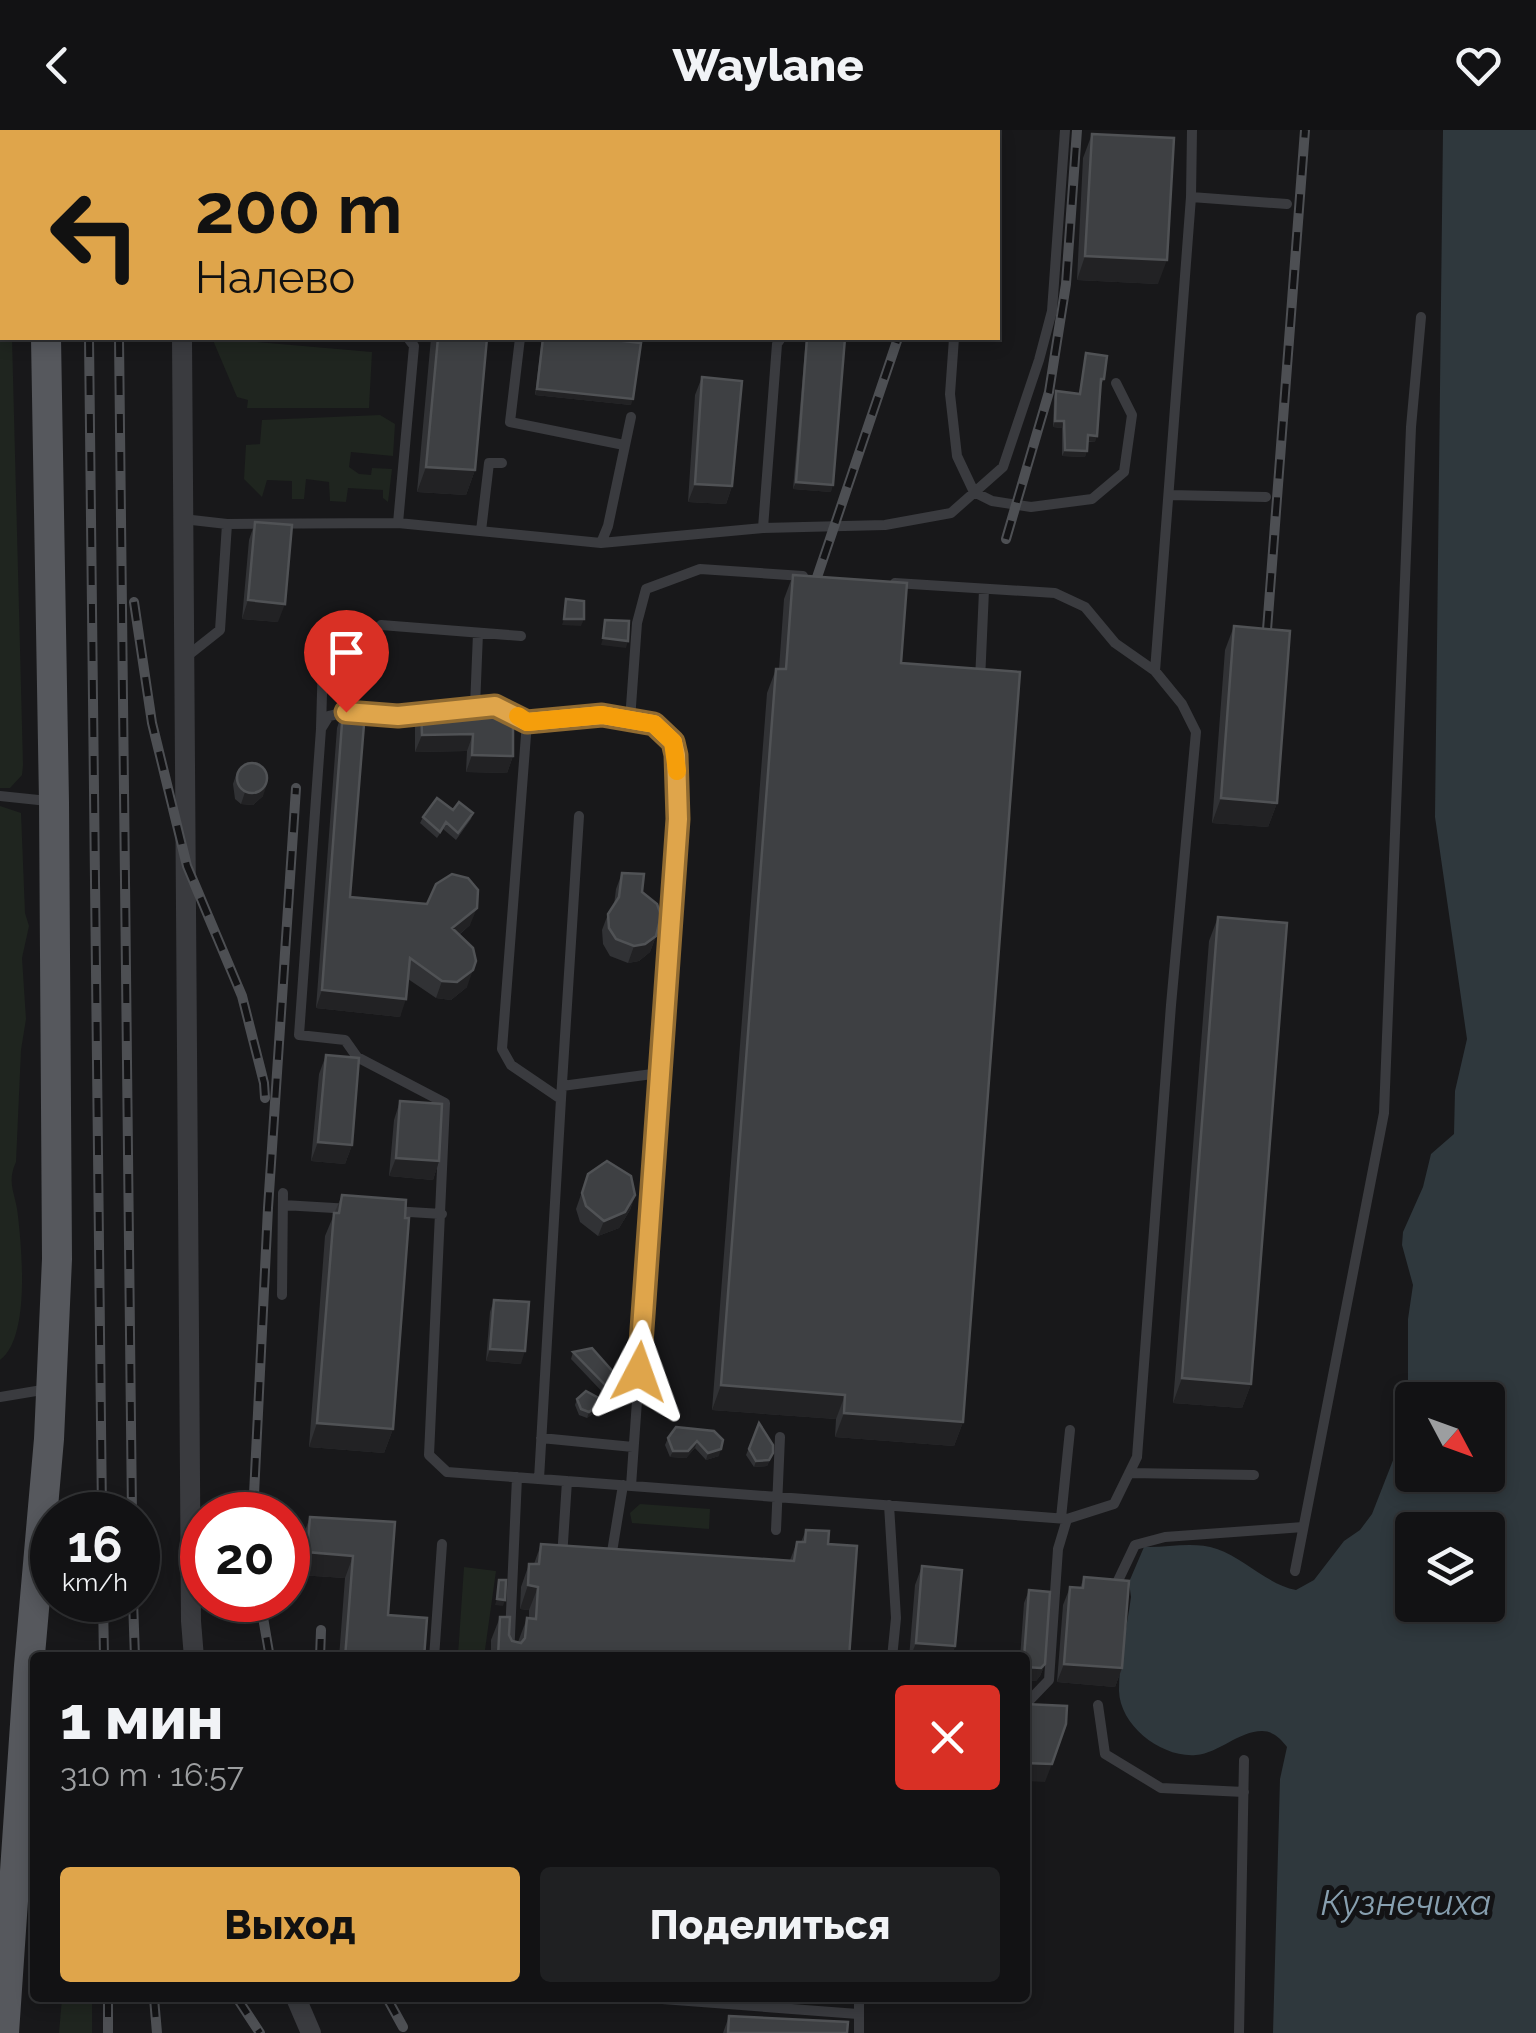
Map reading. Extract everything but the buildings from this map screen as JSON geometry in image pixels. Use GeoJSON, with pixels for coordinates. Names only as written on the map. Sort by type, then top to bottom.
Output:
{"type":"FeatureCollection","features":[{"type":"Feature","properties":{"kind":"main road"},"geometry":{"type":"LineString","coordinates":[[30,1652],[52,1388],[58,1127],[46,340]]}},
{"type":"Feature","properties":{"kind":"main road"},"geometry":{"type":"LineString","coordinates":[[4,2033],[4,1977],[30,1658]]}},
{"type":"Feature","properties":{"kind":"street"},"geometry":{"type":"LineString","coordinates":[[182,340],[194,1652]]}},
{"type":"Feature","properties":{"kind":"street"},"geometry":{"type":"LineString","coordinates":[[298,2002],[310,2033]]}},
{"type":"Feature","properties":{"kind":"lane"},"geometry":{"type":"LineString","coordinates":[[183,518],[227,524],[398,524],[601,543],[763,528],[885,525],[952,513],[1003,466],[1024,409],[1052,311],[1065,130]]}},
{"type":"Feature","properties":{"kind":"lane"},"geometry":{"type":"LineString","coordinates":[[1156,671],[1191,197],[1192,130]]}},
{"type":"Feature","properties":{"kind":"lane"},"geometry":{"type":"LineString","coordinates":[[1191,197],[1287,204]]}},
{"type":"Feature","properties":{"kind":"lane"},"geometry":{"type":"LineString","coordinates":[[1295,1570],[1384,1113],[1411,427],[1422,318]]}},
{"type":"Feature","properties":{"kind":"lane"},"geometry":{"type":"LineString","coordinates":[[398,524],[414,346],[410,340]]}},
{"type":"Feature","properties":{"kind":"lane"},"geometry":{"type":"LineString","coordinates":[[520,340],[510,422],[624,445]]}},
{"type":"Feature","properties":{"kind":"lane"},"geometry":{"type":"LineString","coordinates":[[763,528],[778,340]]}},
{"type":"Feature","properties":{"kind":"lane"},"geometry":{"type":"LineString","coordinates":[[954,340],[950,394],[958,456],[974,492],[992,501],[1031,507],[1092,499],[1124,472],[1132,416],[1116,384]]}},
{"type":"Feature","properties":{"kind":"lane"},"geometry":{"type":"LineString","coordinates":[[601,543],[631,417]]}},
{"type":"Feature","properties":{"kind":"lane"},"geometry":{"type":"LineString","coordinates":[[480,531],[488,462],[502,463]]}},
{"type":"Feature","properties":{"kind":"lane"},"geometry":{"type":"LineString","coordinates":[[1169,495],[1266,497]]}},
{"type":"Feature","properties":{"kind":"lane"},"geometry":{"type":"LineString","coordinates":[[185,658],[220,630],[227,524]]}},
{"type":"Feature","properties":{"kind":"lane"},"geometry":{"type":"LineString","coordinates":[[630,720],[637,623],[646,588],[700,568],[814,577]]}},
{"type":"Feature","properties":{"kind":"lane"},"geometry":{"type":"LineString","coordinates":[[322,660],[321,730],[299,1035],[345,1040],[358,1057],[445,1103],[429,1455],[446,1472],[1064,1519],[1114,1504],[1138,1457],[1171,1005],[1196,732],[1182,704],[1156,671],[1115,643],[1085,607],[1056,593],[889,583]]}},
{"type":"Feature","properties":{"kind":"lane"},"geometry":{"type":"LineString","coordinates":[[980,682],[984,590]]}},
{"type":"Feature","properties":{"kind":"lane"},"geometry":{"type":"LineString","coordinates":[[381,624],[521,636]]}},
{"type":"Feature","properties":{"kind":"lane"},"geometry":{"type":"LineString","coordinates":[[478,633],[485,707]]}},
{"type":"Feature","properties":{"kind":"lane"},"geometry":{"type":"LineString","coordinates":[[456,709],[485,707],[527,722],[602,715],[654,724],[673,742],[676,755],[678,819],[634,1447],[610,1566],[594,1563]]}},
{"type":"Feature","properties":{"kind":"lane"},"geometry":{"type":"LineString","coordinates":[[321,730],[329,716],[346,712],[398,716],[436,712]]}},
{"type":"Feature","properties":{"kind":"lane"},"geometry":{"type":"LineString","coordinates":[[527,722],[502,1049],[511,1064],[561,1099]]}},
{"type":"Feature","properties":{"kind":"lane"},"geometry":{"type":"LineString","coordinates":[[0,796],[54,802]]}},
{"type":"Feature","properties":{"kind":"lane"},"geometry":{"type":"LineString","coordinates":[[539,1479],[579,816]]}},
{"type":"Feature","properties":{"kind":"lane"},"geometry":{"type":"LineString","coordinates":[[562,1086],[660,1073]]}},
{"type":"Feature","properties":{"kind":"lane"},"geometry":{"type":"LineString","coordinates":[[282,1295],[283,1199],[362,1210]]}},
{"type":"Feature","properties":{"kind":"lane"},"geometry":{"type":"LineString","coordinates":[[382,1210],[442,1214]]}},
{"type":"Feature","properties":{"kind":"lane"},"geometry":{"type":"LineString","coordinates":[[0,1397],[52,1388]]}},
{"type":"Feature","properties":{"kind":"lane"},"geometry":{"type":"LineString","coordinates":[[1030,1700],[1050,1680],[1070,1430]]}},
{"type":"Feature","properties":{"kind":"lane"},"geometry":{"type":"LineString","coordinates":[[776,1530],[780,1437]]}},
{"type":"Feature","properties":{"kind":"lane"},"geometry":{"type":"LineString","coordinates":[[542,1438],[634,1447]]}},
{"type":"Feature","properties":{"kind":"lane"},"geometry":{"type":"LineString","coordinates":[[1129,1474],[1254,1475]]}},
{"type":"Feature","properties":{"kind":"lane"},"geometry":{"type":"LineString","coordinates":[[509,1652],[518,1477]]}},
{"type":"Feature","properties":{"kind":"lane"},"geometry":{"type":"LineString","coordinates":[[566,1481],[560,1558],[577,1561]]}},
{"type":"Feature","properties":{"kind":"lane"},"geometry":{"type":"LineString","coordinates":[[889,1505],[896,1618],[893,1652]]}},
{"type":"Feature","properties":{"kind":"lane"},"geometry":{"type":"LineString","coordinates":[[1115,1587],[1135,1545],[1165,1536],[1304,1528]]}},
{"type":"Feature","properties":{"kind":"lane"},"geometry":{"type":"LineString","coordinates":[[434,1652],[442,1544]]}},
{"type":"Feature","properties":{"kind":"lane"},"geometry":{"type":"LineString","coordinates":[[1098,1705],[1106,1754],[1160,1788],[1244,1792]]}},
{"type":"Feature","properties":{"kind":"lane"},"geometry":{"type":"LineString","coordinates":[[1238,2033],[1244,1760]]}},
{"type":"Feature","properties":{"kind":"lane"},"geometry":{"type":"LineString","coordinates":[[701,2002],[858,2014]]}},
{"type":"Feature","properties":{"kind":"lane"},"geometry":{"type":"LineString","coordinates":[[859,2002],[859,2033]]}},
{"type":"Feature","properties":{"kind":"shaded area"},"geometry":{"type":"Polygon","coordinates":[[[0,340],[12,340],[23,765],[22,775],[10,788],[0,788],[0,340]]]}},
{"type":"Feature","properties":{"kind":"shaded area"},"geometry":{"type":"Polygon","coordinates":[[[213,340],[372,352],[369,408],[247,408],[248,400],[237,397],[213,340]]]}},
{"type":"Feature","properties":{"kind":"shaded area"},"geometry":{"type":"Polygon","coordinates":[[[380,415],[395,424],[393,456],[351,452],[349,467],[359,474],[371,475],[372,468],[392,469],[388,502],[383,498],[383,490],[348,488],[346,502],[330,501],[329,482],[306,479],[304,499],[292,499],[292,481],[267,480],[262,497],[244,479],[246,445],[260,444],[262,420],[380,415]]]}},
{"type":"Feature","properties":{"kind":"shaded area"},"geometry":{"type":"Polygon","coordinates":[[[0,806],[21,813],[25,913],[29,926],[22,958],[26,1019],[12,1176],[20,1232],[22,1293],[16,1333],[0,1360],[0,806]]]}},
{"type":"Feature","properties":{"kind":"shaded area"},"geometry":{"type":"Polygon","coordinates":[[[640,1504],[710,1509],[709,1529],[632,1523],[630,1513],[640,1504]]]}},
{"type":"Feature","properties":{"kind":"shaded area"},"geometry":{"type":"Polygon","coordinates":[[[464,1567],[496,1571],[485,1652],[458,1652],[464,1567]]]}},
{"type":"Feature","properties":{"kind":"shaded area"},"geometry":{"type":"Polygon","coordinates":[[[62,2002],[92,2002],[92,2033],[59,2033],[62,2002]]]}},
{"type":"Feature","properties":{"kind":"water","name":"Кузнечиха"},"geometry":{"type":"Polygon","coordinates":[[[1443,130],[1536,130],[1536,2033],[1273,2033],[1280,1779],[1287,1747],[1270,1732],[1262,1731],[1245,1734],[1204,1753],[1183,1755],[1157,1745],[1135,1727],[1121,1704],[1119,1691],[1131,1597],[1129,1582],[1144,1547],[1199,1545],[1227,1553],[1276,1583],[1296,1590],[1314,1580],[1344,1541],[1360,1530],[1372,1514],[1395,1455],[1395,1492],[1505,1492],[1505,1382],[1408,1382],[1408,1319],[1413,1285],[1402,1245],[1403,1232],[1423,1187],[1431,1154],[1454,1134],[1455,1091],[1467,1039],[1435,817],[1443,130]]]}},
{"type":"Feature","properties":{"kind":"railway"},"geometry":{"type":"LineString","coordinates":[[1006,539],[1049,392],[1066,284],[1077,130]]}},
{"type":"Feature","properties":{"kind":"railway"},"geometry":{"type":"LineString","coordinates":[[1267,630],[1305,130]]}},
{"type":"Feature","properties":{"kind":"railway"},"geometry":{"type":"LineString","coordinates":[[89,340],[102,1492]]}},
{"type":"Feature","properties":{"kind":"railway"},"geometry":{"type":"LineString","coordinates":[[119,340],[132,1492]]}},
{"type":"Feature","properties":{"kind":"railway"},"geometry":{"type":"LineString","coordinates":[[811,595],[897,340]]}},
{"type":"Feature","properties":{"kind":"railway"},"geometry":{"type":"LineString","coordinates":[[134,602],[152,723],[187,866],[242,996],[265,1098]]}},
{"type":"Feature","properties":{"kind":"railway"},"geometry":{"type":"LineString","coordinates":[[254,1492],[268,1208],[296,788]]}},
{"type":"Feature","properties":{"kind":"railway"},"geometry":{"type":"LineString","coordinates":[[103,1622],[104,1652]]}},
{"type":"Feature","properties":{"kind":"railway"},"geometry":{"type":"LineString","coordinates":[[134,1622],[135,1652]]}},
{"type":"Feature","properties":{"kind":"railway"},"geometry":{"type":"LineString","coordinates":[[264,1622],[269,1652]]}},
{"type":"Feature","properties":{"kind":"railway"},"geometry":{"type":"LineString","coordinates":[[320,1652],[321,1630]]}},
{"type":"Feature","properties":{"kind":"railway"},"geometry":{"type":"LineString","coordinates":[[108,2002],[108,2033]]}},
{"type":"Feature","properties":{"kind":"railway"},"geometry":{"type":"LineString","coordinates":[[154,2002],[157,2033]]}},
{"type":"Feature","properties":{"kind":"railway"},"geometry":{"type":"LineString","coordinates":[[240,2002],[260,2033]]}},
{"type":"Feature","properties":{"kind":"railway"},"geometry":{"type":"LineString","coordinates":[[389,2002],[403,2027]]}},
{"type":"Feature","properties":{"kind":"slow traffic"},"geometry":{"type":"LineString","coordinates":[[518,716],[527,722],[602,715],[654,724],[673,742],[677,771]]}},
{"type":"Feature","properties":{"kind":"route"},"geometry":{"type":"LineString","coordinates":[[346,712],[398,716],[495,706],[527,722],[602,715],[654,724],[673,742],[678,819],[639,1372]]}}]}
